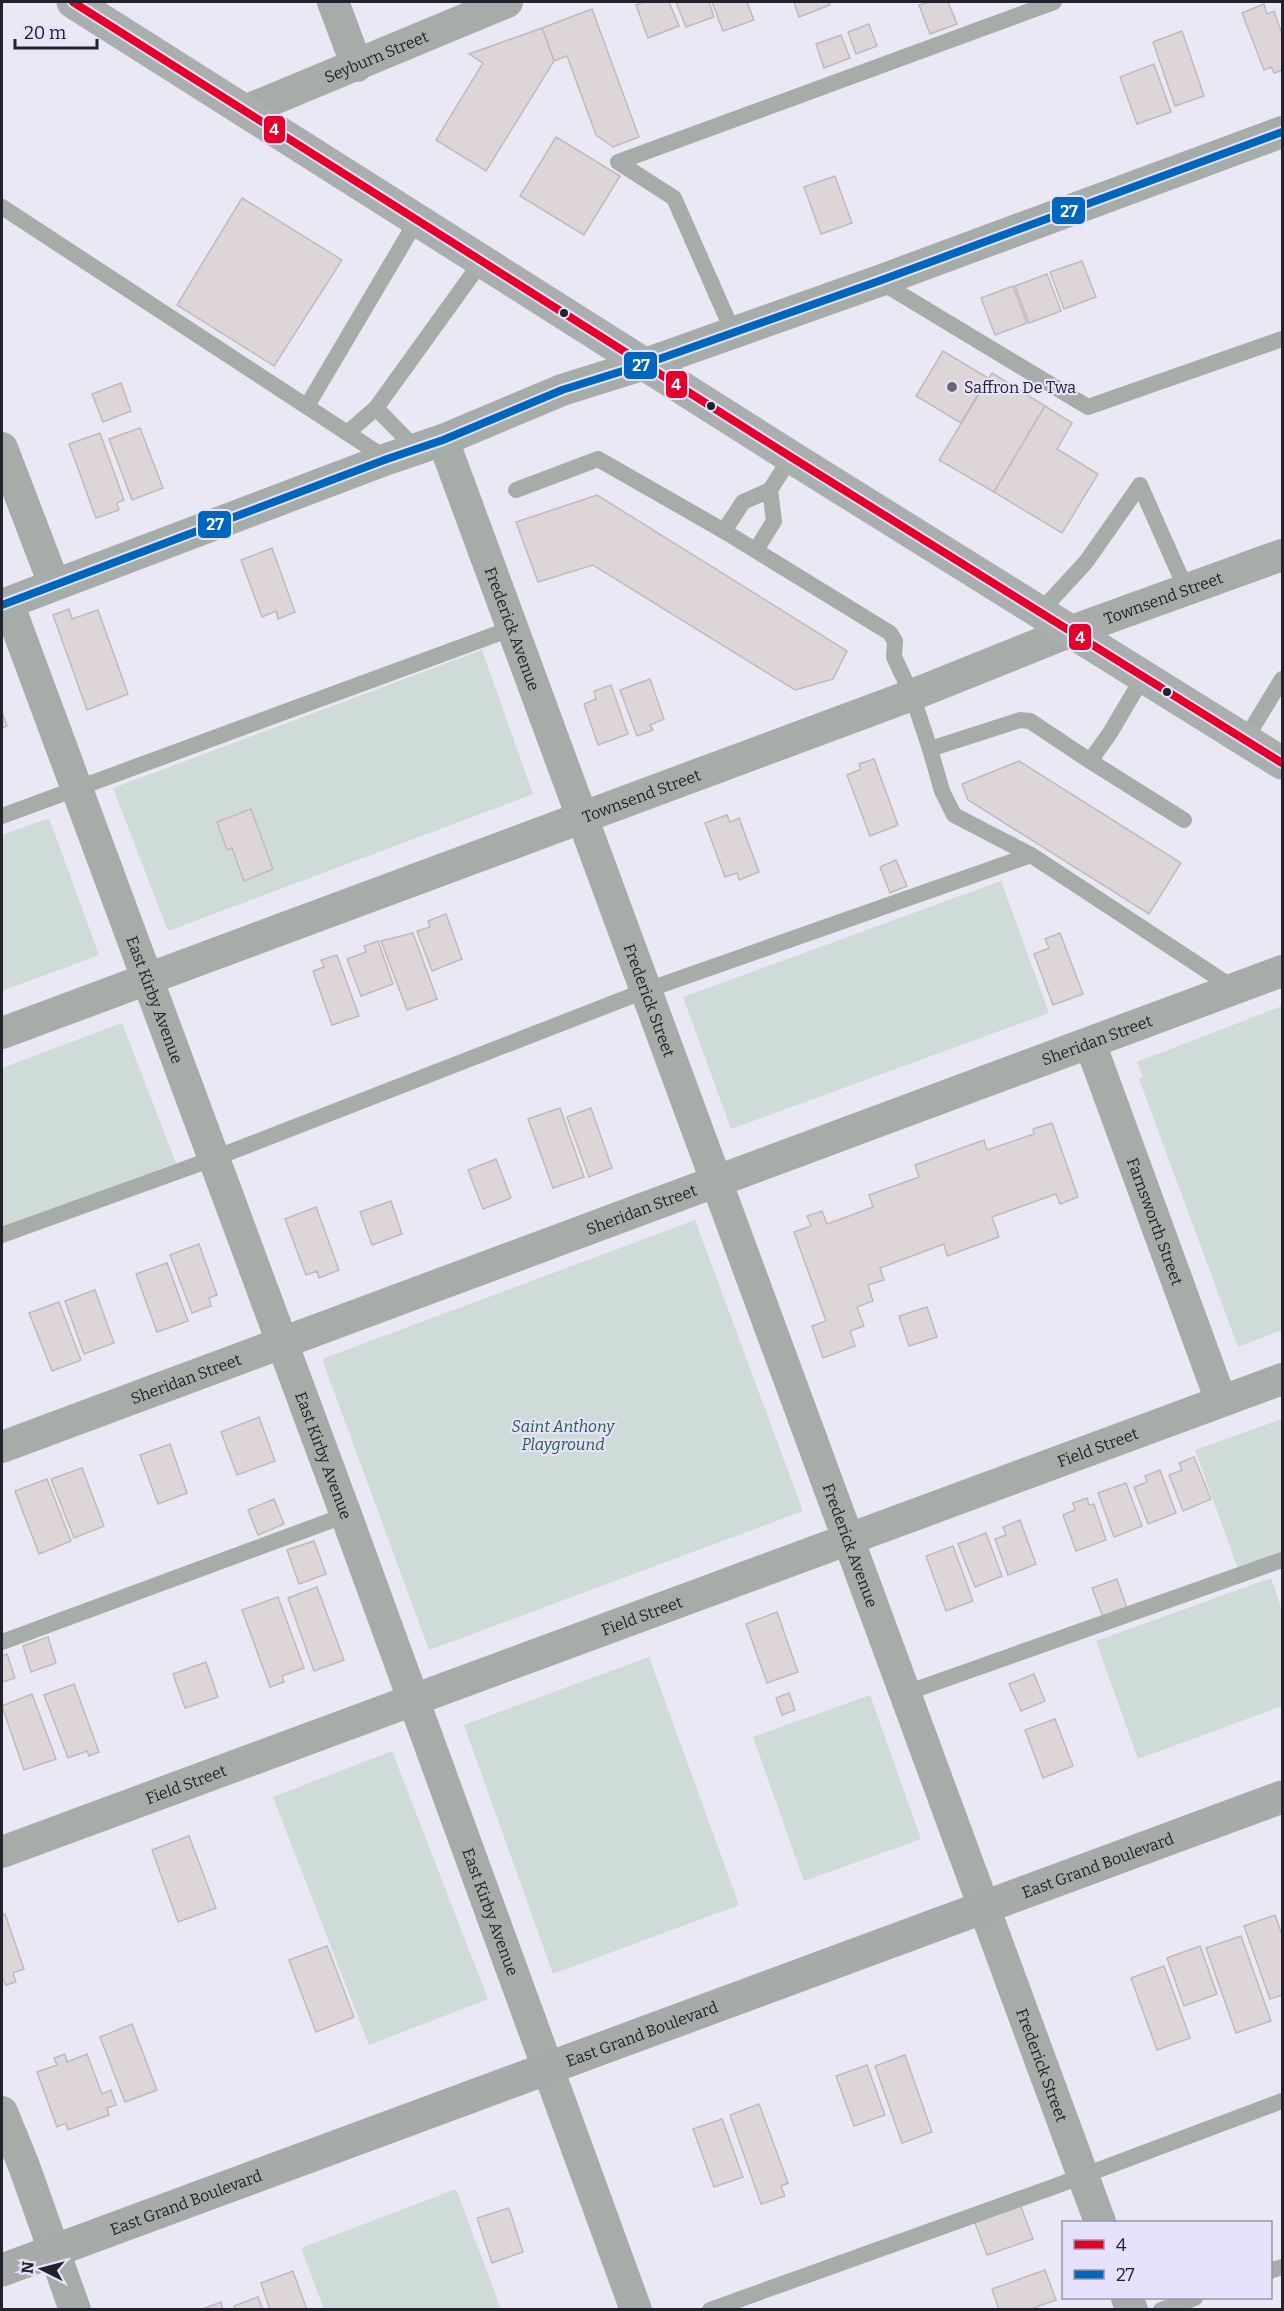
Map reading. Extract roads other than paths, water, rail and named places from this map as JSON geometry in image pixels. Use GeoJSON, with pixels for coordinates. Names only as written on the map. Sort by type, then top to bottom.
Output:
{"type":"FeatureCollection","features":[{"type":"Feature","properties":{"kind":"main road"},"geometry":{"type":"LineString","coordinates":[[73,2],[1068,632],[1282,763]]}},
{"type":"Feature","properties":{"kind":"main road","name":"East Grand Boulevard"},"geometry":{"type":"LineString","coordinates":[[2,2270],[1282,1797]]}},
{"type":"Feature","properties":{"kind":"street"},"geometry":{"type":"LineString","coordinates":[[333,2],[357,66]]}},
{"type":"Feature","properties":{"kind":"street","name":"Seyburn Street"},"geometry":{"type":"LineString","coordinates":[[245,111],[507,2]]}},
{"type":"Feature","properties":{"kind":"street"},"geometry":{"type":"LineString","coordinates":[[5,604],[387,459],[430,445],[562,390],[645,364],[879,281],[1282,132]]}},
{"type":"Feature","properties":{"kind":"street","name":"Frederick Avenue"},"geometry":{"type":"LineString","coordinates":[[430,445],[513,628],[583,818]]}},
{"type":"Feature","properties":{"kind":"street"},"geometry":{"type":"LineString","coordinates":[[2,448],[54,584]]}},
{"type":"Feature","properties":{"kind":"street","name":"Townsend Street"},"geometry":{"type":"LineString","coordinates":[[2,1033],[912,695],[1068,632],[1282,555]]}},
{"type":"Feature","properties":{"kind":"street","name":"East Kirby Avenue"},"geometry":{"type":"LineString","coordinates":[[5,604],[77,787],[215,1158],[636,2310]]}},
{"type":"Feature","properties":{"kind":"street","name":"Frederick Street"},"geometry":{"type":"LineString","coordinates":[[583,818],[718,1182]]}},
{"type":"Feature","properties":{"kind":"street","name":"Sheridan Street"},"geometry":{"type":"LineString","coordinates":[[2,1447],[1282,971]]}},
{"type":"Feature","properties":{"kind":"street","name":"Farnsworth Street"},"geometry":{"type":"LineString","coordinates":[[1090,1043],[1221,1401]]}},
{"type":"Feature","properties":{"kind":"street","name":"Frederick Avenue"},"geometry":{"type":"LineString","coordinates":[[718,1182],[984,1907]]}},
{"type":"Feature","properties":{"kind":"street","name":"Field Street"},"geometry":{"type":"LineString","coordinates":[[2,1852],[1282,1379]]}},
{"type":"Feature","properties":{"kind":"street","name":"Frederick Street"},"geometry":{"type":"LineString","coordinates":[[984,1907],[1099,2221]]}},
{"type":"Feature","properties":{"kind":"street"},"geometry":{"type":"LineString","coordinates":[[2,2112],[75,2310]]}},
{"type":"Feature","properties":{"kind":"lane"},"geometry":{"type":"LineString","coordinates":[[733,332],[674,198],[618,162],[1054,2]]}},
{"type":"Feature","properties":{"kind":"lane"},"geometry":{"type":"LineString","coordinates":[[2,207],[387,459]]}},
{"type":"Feature","properties":{"kind":"lane"},"geometry":{"type":"LineString","coordinates":[[307,406],[417,220]]}},
{"type":"Feature","properties":{"kind":"lane"},"geometry":{"type":"LineString","coordinates":[[347,433],[376,408],[482,261]]}},
{"type":"Feature","properties":{"kind":"lane"},"geometry":{"type":"LineString","coordinates":[[879,281],[1089,407],[1282,339]]}},
{"type":"Feature","properties":{"kind":"lane"},"geometry":{"type":"LineString","coordinates":[[376,408],[430,445]]}},
{"type":"Feature","properties":{"kind":"lane"},"geometry":{"type":"LineString","coordinates":[[724,531],[743,501],[770,490],[791,457]]}},
{"type":"Feature","properties":{"kind":"lane"},"geometry":{"type":"LineString","coordinates":[[516,490],[598,459],[756,550],[890,633],[895,641],[894,657],[912,695],[942,791],[954,815],[1031,855],[1235,989]]}},
{"type":"Feature","properties":{"kind":"lane"},"geometry":{"type":"LineString","coordinates":[[1039,613],[1086,562],[1140,485],[1186,590]]}},
{"type":"Feature","properties":{"kind":"lane"},"geometry":{"type":"LineString","coordinates":[[756,550],[774,521],[770,490]]}},
{"type":"Feature","properties":{"kind":"lane"},"geometry":{"type":"LineString","coordinates":[[2,816],[513,628]]}},
{"type":"Feature","properties":{"kind":"lane"},"geometry":{"type":"LineString","coordinates":[[1090,761],[1110,734],[1143,677]]}},
{"type":"Feature","properties":{"kind":"lane"},"geometry":{"type":"LineString","coordinates":[[1245,740],[1282,679]]}},
{"type":"Feature","properties":{"kind":"lane"},"geometry":{"type":"LineString","coordinates":[[930,749],[1020,720],[1030,721],[1184,820]]}},
{"type":"Feature","properties":{"kind":"lane"},"geometry":{"type":"LineString","coordinates":[[2,1235],[215,1158],[647,990],[1031,855]]}},
{"type":"Feature","properties":{"kind":"lane"},"geometry":{"type":"LineString","coordinates":[[2,1642],[346,1515]]}},
{"type":"Feature","properties":{"kind":"lane"},"geometry":{"type":"LineString","coordinates":[[906,1693],[1282,1560]]}},
{"type":"Feature","properties":{"kind":"lane"},"geometry":{"type":"LineString","coordinates":[[710,2310],[1083,2176],[1282,2101]]}},
{"type":"Feature","properties":{"kind":"lane"},"geometry":{"type":"LineString","coordinates":[[1161,2310],[1192,2299]]}},
{"type":"Feature","properties":{"kind":"place","name":"Saffron De Twa"},"geometry":{"type":"Point","coordinates":[952,387]}},
{"type":"Feature","properties":{"kind":"park label","name":"Saint Anthony Playground"},"geometry":{"type":"Point","coordinates":[563,1435]}}]}
